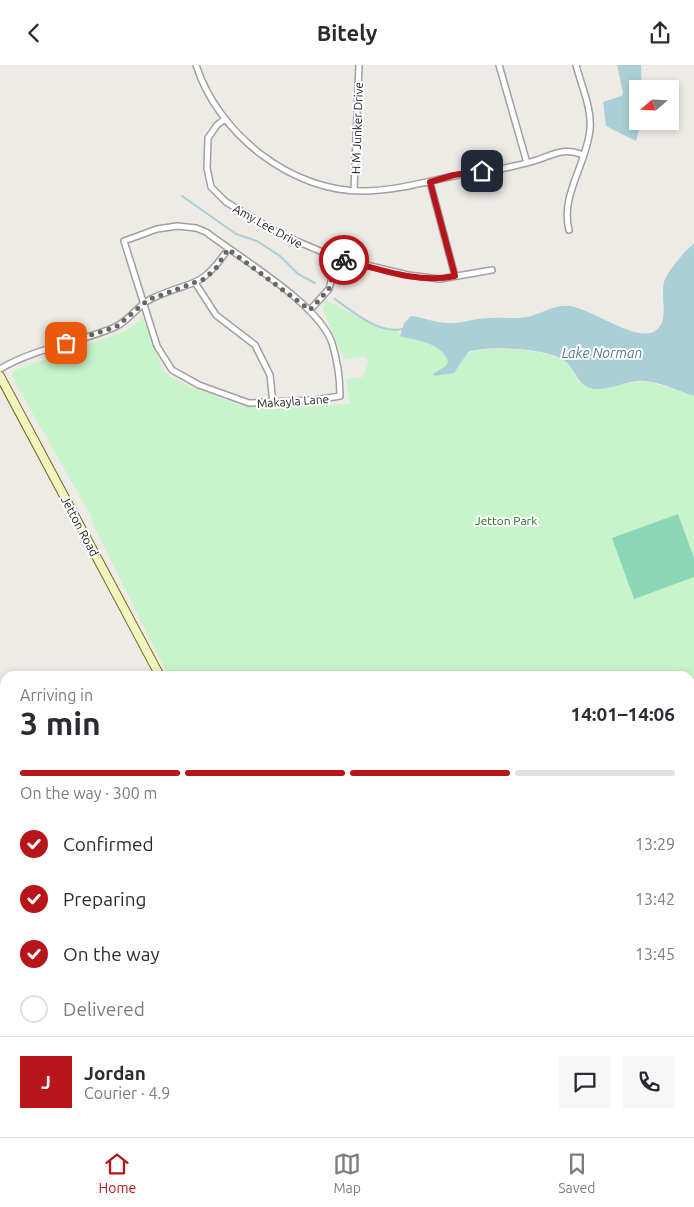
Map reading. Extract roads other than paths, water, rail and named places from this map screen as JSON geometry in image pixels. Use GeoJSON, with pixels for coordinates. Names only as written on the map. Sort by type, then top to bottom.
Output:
{"type":"FeatureCollection","features":[{"type":"Feature","properties":{"kind":"street"},"geometry":{"type":"LineString","coordinates":[[196,65],[207,91],[225,119],[256,149],[286,171],[318,183],[354,190],[392,189],[430,182],[454,175],[482,171]]}},
{"type":"Feature","properties":{"kind":"street","name":"H M Junker Drive"},"geometry":{"type":"LineString","coordinates":[[354,190],[359,65]]}},
{"type":"Feature","properties":{"kind":"street"},"geometry":{"type":"LineString","coordinates":[[499,65],[527,163]]}},
{"type":"Feature","properties":{"kind":"street"},"geometry":{"type":"LineString","coordinates":[[569,231],[566,218],[572,186],[590,130],[589,112],[576,65]]}},
{"type":"Feature","properties":{"kind":"street","name":"Amy Lee Drive"},"geometry":{"type":"LineString","coordinates":[[225,119],[211,132],[207,147],[208,179],[217,194],[226,202],[282,235],[337,258],[421,277],[440,279],[492,270]]}},
{"type":"Feature","properties":{"kind":"street"},"geometry":{"type":"LineString","coordinates":[[502,169],[527,163],[558,151],[569,151],[583,155]]}},
{"type":"Feature","properties":{"kind":"street"},"geometry":{"type":"LineString","coordinates":[[430,182],[455,276]]}},
{"type":"Feature","properties":{"kind":"street","name":"Makayla Lane"},"geometry":{"type":"LineString","coordinates":[[186,226],[206,232],[228,249],[310,310],[332,343],[340,385],[340,396],[273,403],[249,403],[184,378],[172,370],[157,347],[144,304],[132,274],[124,241],[167,227],[186,226]]}},
{"type":"Feature","properties":{"kind":"street"},"geometry":{"type":"LineString","coordinates":[[0,369],[49,349],[116,327],[144,304],[156,297],[196,284],[210,274],[228,249]]}},
{"type":"Feature","properties":{"kind":"street"},"geometry":{"type":"LineString","coordinates":[[310,310],[329,289],[337,258]]}},
{"type":"Feature","properties":{"kind":"street"},"geometry":{"type":"LineString","coordinates":[[196,284],[216,315],[255,345],[270,375],[273,403]]}},
{"type":"Feature","properties":{"kind":"street","name":"Jetton Road"},"geometry":{"type":"LineString","coordinates":[[0,376],[157,671]]}},
{"type":"Feature","properties":{"kind":"water"},"geometry":{"type":"Polygon","coordinates":[[[617,65],[641,65],[642,80],[629,80],[629,130],[639,130],[636,141],[606,126],[603,102],[621,96],[623,93],[617,65]]]}},
{"type":"Feature","properties":{"kind":"water","name":"Lake Norman"},"geometry":{"type":"Polygon","coordinates":[[[694,244],[694,396],[664,385],[646,381],[632,382],[603,389],[590,388],[579,380],[565,361],[546,353],[518,349],[503,348],[468,352],[454,373],[434,376],[433,374],[446,366],[448,362],[445,355],[435,346],[428,343],[400,336],[404,323],[411,316],[453,323],[484,318],[527,317],[564,306],[579,308],[637,333],[655,331],[662,322],[664,282],[677,261],[694,244]]]}},
{"type":"Feature","properties":{"kind":"waterway"},"geometry":{"type":"LineString","coordinates":[[182,196],[236,234],[257,241],[280,256],[298,274],[315,283]]}},
{"type":"Feature","properties":{"kind":"waterway"},"geometry":{"type":"LineString","coordinates":[[335,299],[358,316],[375,325],[394,330],[403,329]]}},
{"type":"Feature","properties":{"kind":"park label","name":"Jetton Park"},"geometry":{"type":"Point","coordinates":[506,520]}}]}
